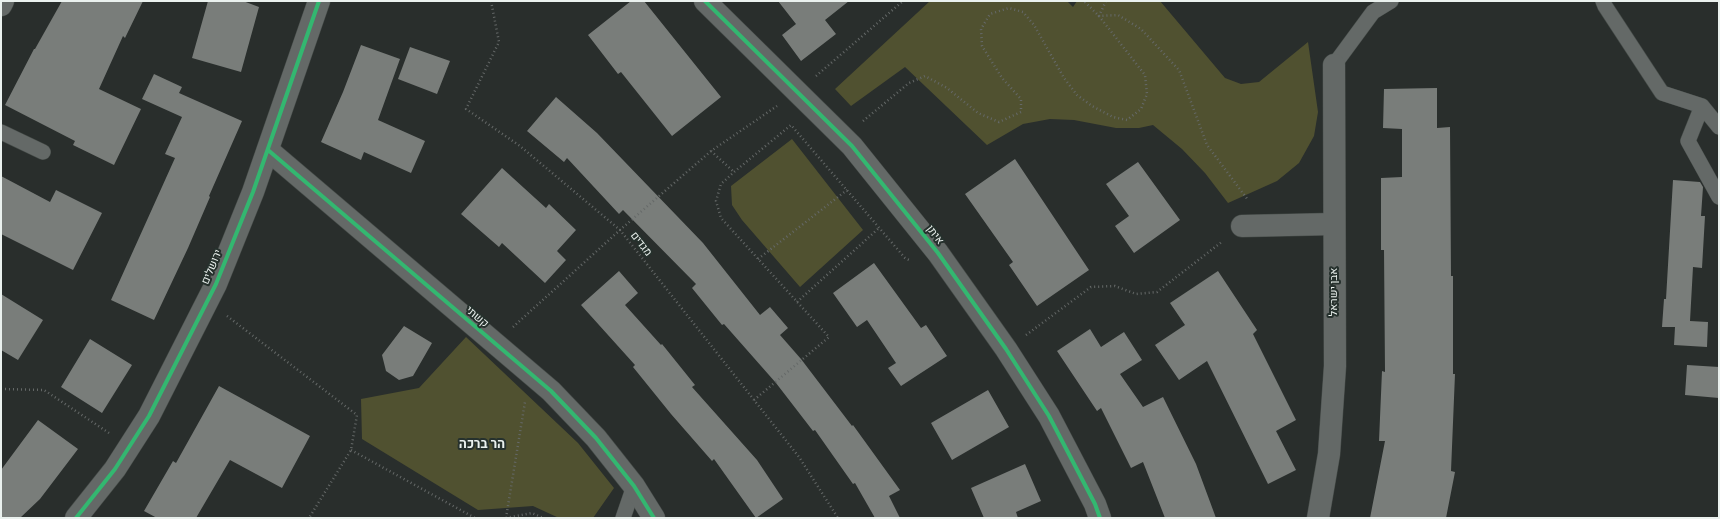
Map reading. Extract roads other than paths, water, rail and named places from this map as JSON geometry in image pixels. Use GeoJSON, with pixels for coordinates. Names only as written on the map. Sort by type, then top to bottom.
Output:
{"type":"FeatureCollection","features":[{"type":"Feature","properties":{"kind":"street"},"geometry":{"type":"LineString","coordinates":[[1,6],[3,1]]}},
{"type":"Feature","properties":{"kind":"street","name":"ירושלים"},"geometry":{"type":"LineString","coordinates":[[76,518],[115,469],[149,416],[216,284],[253,192],[319,1]]}},
{"type":"Feature","properties":{"kind":"street","name":"איתן"},"geometry":{"type":"LineString","coordinates":[[706,1],[844,137],[938,253],[1006,349],[1049,416],[1095,504],[1100,518]]}},
{"type":"Feature","properties":{"kind":"street","name":"אבן ישראל"},"geometry":{"type":"LineString","coordinates":[[1318,518],[1329,454],[1335,366],[1334,65]]}},
{"type":"Feature","properties":{"kind":"street","name":"קשתי"},"geometry":{"type":"LineString","coordinates":[[268,150],[551,391],[596,438],[634,486],[654,518]]}},
{"type":"Feature","properties":{"kind":"street"},"geometry":{"type":"LineString","coordinates":[[1242,226],[1334,224]]}},
{"type":"Feature","properties":{"kind":"lane"},"geometry":{"type":"LineString","coordinates":[[1334,65],[1373,12],[1391,1]]}},
{"type":"Feature","properties":{"kind":"lane"},"geometry":{"type":"LineString","coordinates":[[1603,1],[1604,6],[1662,93],[1702,106],[1719,127]]}},
{"type":"Feature","properties":{"kind":"lane"},"geometry":{"type":"LineString","coordinates":[[1702,106],[1688,141],[1719,197]]}},
{"type":"Feature","properties":{"kind":"lane"},"geometry":{"type":"LineString","coordinates":[[1,132],[43,152]]}},
{"type":"Feature","properties":{"kind":"lane"},"geometry":{"type":"LineString","coordinates":[[623,518],[634,486]]}},
{"type":"Feature","properties":{"kind":"district","name":"הר ברכה"},"geometry":{"type":"Point","coordinates":[482,444]}}]}
